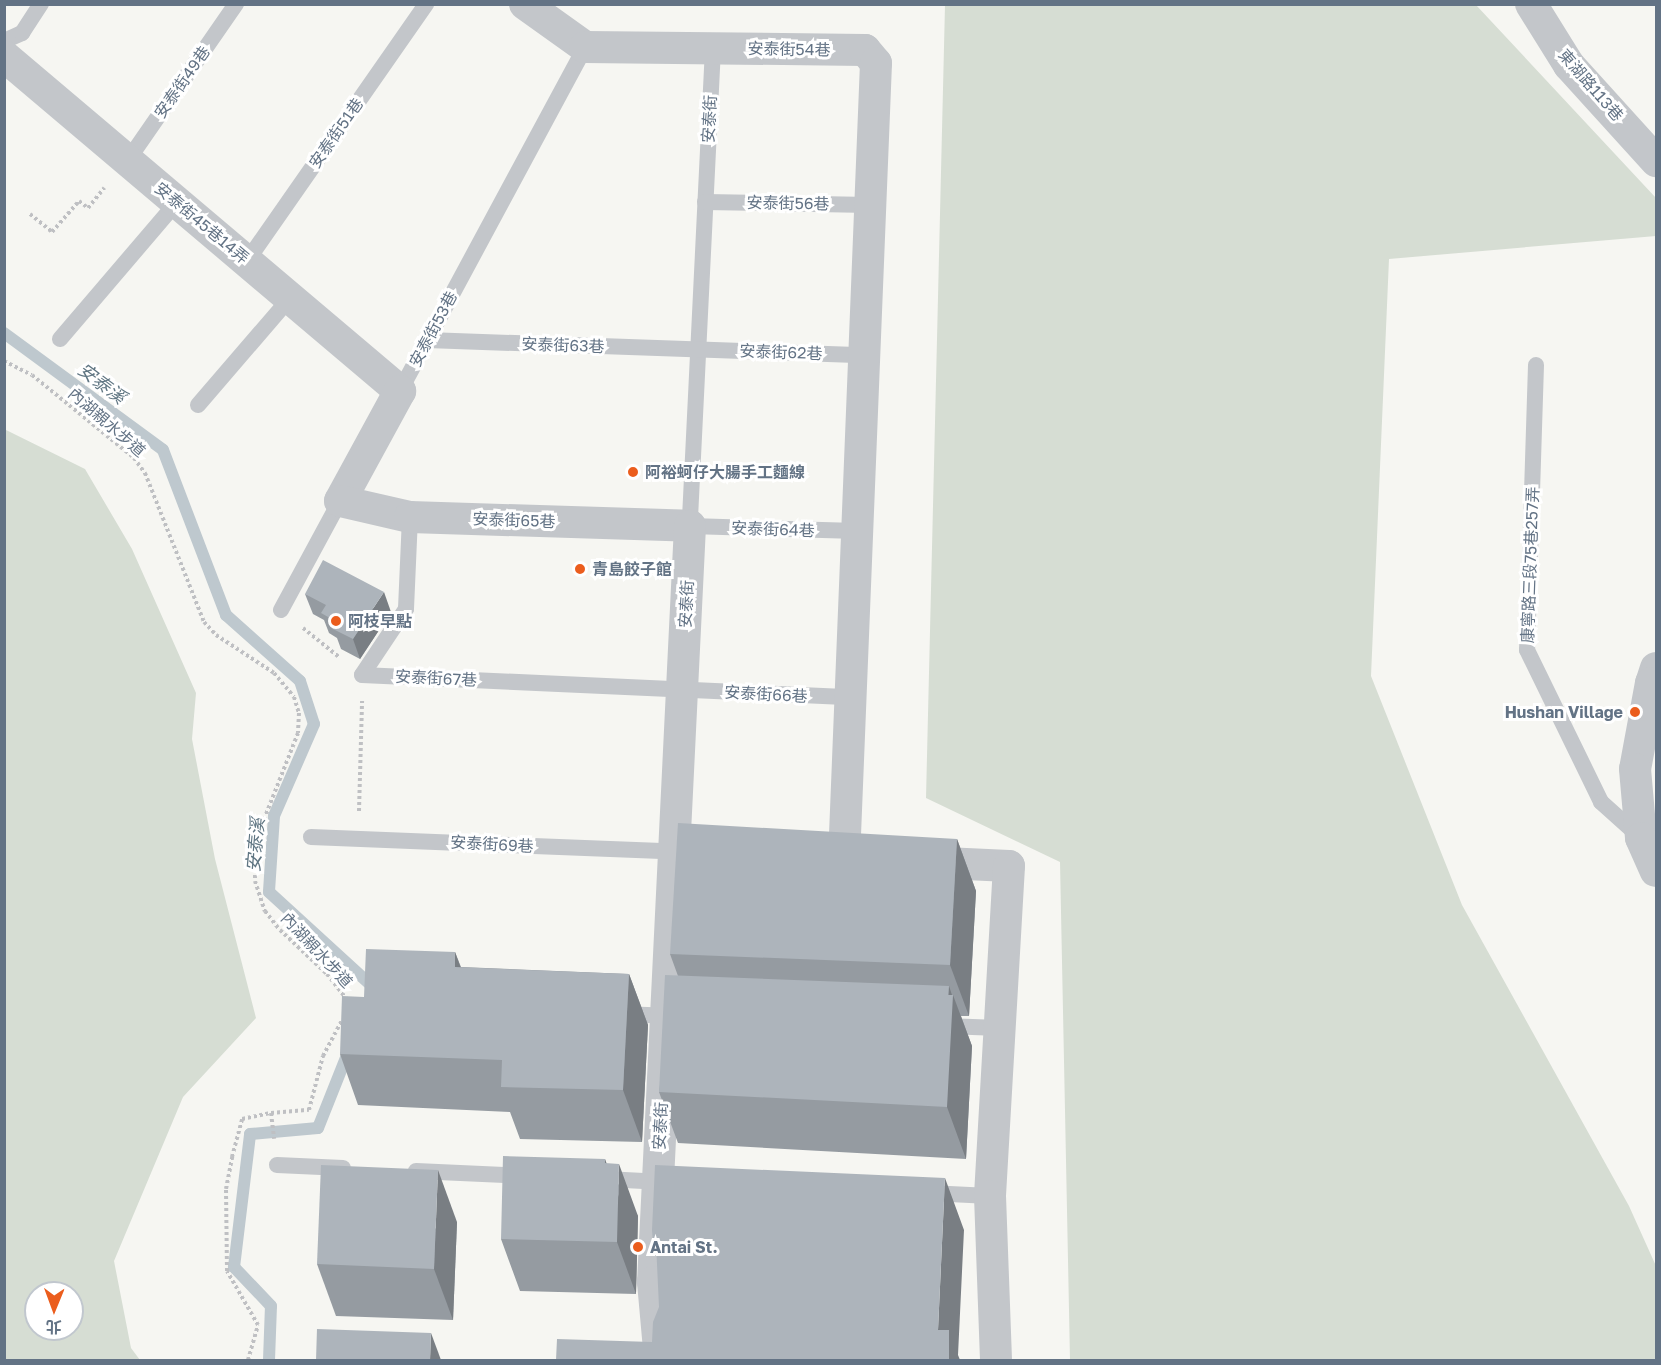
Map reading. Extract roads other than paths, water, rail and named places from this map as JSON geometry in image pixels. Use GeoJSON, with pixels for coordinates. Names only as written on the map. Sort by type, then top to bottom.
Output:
{"type":"FeatureCollection","features":[{"type":"Feature","properties":{"kind":"street"},"geometry":{"type":"LineString","coordinates":[[525,4],[585,47],[713,48]]}},
{"type":"Feature","properties":{"kind":"street","name":"東湖路113巷"},"geometry":{"type":"LineString","coordinates":[[1532,4],[1569,65],[1656,161]]}},
{"type":"Feature","properties":{"kind":"street","name":"安泰街54巷"},"geometry":{"type":"LineString","coordinates":[[713,48],[865,50],[876,63],[870,205]]}},
{"type":"Feature","properties":{"kind":"street","name":"安泰街45巷14弄"},"geometry":{"type":"LineString","coordinates":[[4,56],[400,390]]}},
{"type":"Feature","properties":{"kind":"street"},"geometry":{"type":"LineString","coordinates":[[870,205],[851,697],[833,858],[1009,866],[990,1196],[996,1360]]}},
{"type":"Feature","properties":{"kind":"street","name":"安泰街53巷"},"geometry":{"type":"LineString","coordinates":[[340,501],[400,390]]}},
{"type":"Feature","properties":{"kind":"street","name":"安泰街65巷"},"geometry":{"type":"LineString","coordinates":[[340,501],[410,517],[690,526]]}},
{"type":"Feature","properties":{"kind":"street","name":"安泰街"},"geometry":{"type":"LineString","coordinates":[[660,1360],[652,1282],[669,1182],[685,853],[681,690],[690,526]]}},
{"type":"Feature","properties":{"kind":"street"},"geometry":{"type":"LineString","coordinates":[[1656,668],[1650,683],[1635,769],[1641,838],[1656,872]]}},
{"type":"Feature","properties":{"kind":"lane"},"geometry":{"type":"LineString","coordinates":[[4,41],[22,33],[41,4]]}},
{"type":"Feature","properties":{"kind":"lane","name":"安泰街49巷"},"geometry":{"type":"LineString","coordinates":[[128,160],[236,4]]}},
{"type":"Feature","properties":{"kind":"lane","name":"安泰街51巷"},"geometry":{"type":"LineString","coordinates":[[247,261],[426,4]]}},
{"type":"Feature","properties":{"kind":"lane","name":"安泰街53巷"},"geometry":{"type":"LineString","coordinates":[[400,390],[585,47]]}},
{"type":"Feature","properties":{"kind":"lane","name":"安泰街"},"geometry":{"type":"LineString","coordinates":[[690,526],[713,48]]}},
{"type":"Feature","properties":{"kind":"lane"},"geometry":{"type":"LineString","coordinates":[[60,339],[177,202]]}},
{"type":"Feature","properties":{"kind":"lane","name":"安泰街56巷"},"geometry":{"type":"LineString","coordinates":[[705,202],[870,205]]}},
{"type":"Feature","properties":{"kind":"lane"},"geometry":{"type":"LineString","coordinates":[[198,405],[290,298]]}},
{"type":"Feature","properties":{"kind":"lane","name":"安泰街63巷"},"geometry":{"type":"LineString","coordinates":[[428,340],[698,350]]}},
{"type":"Feature","properties":{"kind":"lane","name":"安泰街62巷"},"geometry":{"type":"LineString","coordinates":[[698,350],[864,355]]}},
{"type":"Feature","properties":{"kind":"lane","name":"康寧路三段75巷257弄"},"geometry":{"type":"LineString","coordinates":[[1536,365],[1527,650],[1601,802],[1641,838]]}},
{"type":"Feature","properties":{"kind":"lane","name":"安泰街53巷"},"geometry":{"type":"LineString","coordinates":[[281,610],[340,501]]}},
{"type":"Feature","properties":{"kind":"lane","name":"安泰街67巷"},"geometry":{"type":"LineString","coordinates":[[410,517],[406,609],[362,675],[681,690]]}},
{"type":"Feature","properties":{"kind":"lane","name":"安泰街64巷"},"geometry":{"type":"LineString","coordinates":[[690,526],[857,531]]}},
{"type":"Feature","properties":{"kind":"lane","name":"安泰街66巷"},"geometry":{"type":"LineString","coordinates":[[681,690],[851,697]]}},
{"type":"Feature","properties":{"kind":"lane","name":"安泰街69巷"},"geometry":{"type":"LineString","coordinates":[[310,837],[685,853]]}},
{"type":"Feature","properties":{"kind":"lane"},"geometry":{"type":"LineString","coordinates":[[609,1013],[677,1016]]}},
{"type":"Feature","properties":{"kind":"lane"},"geometry":{"type":"LineString","coordinates":[[928,1026],[1000,1028]]}},
{"type":"Feature","properties":{"kind":"lane"},"geometry":{"type":"LineString","coordinates":[[278,1165],[361,1169]]}},
{"type":"Feature","properties":{"kind":"lane"},"geometry":{"type":"LineString","coordinates":[[396,1170],[538,1176]]}},
{"type":"Feature","properties":{"kind":"lane"},"geometry":{"type":"LineString","coordinates":[[586,1179],[669,1182]]}},
{"type":"Feature","properties":{"kind":"lane"},"geometry":{"type":"LineString","coordinates":[[907,1192],[990,1196]]}},
{"type":"Feature","properties":{"kind":"waterway","name":"安泰溪"},"geometry":{"type":"LineString","coordinates":[[4,333],[163,450],[226,615],[300,681],[314,724],[274,816],[269,892],[373,987],[371,992]]}},
{"type":"Feature","properties":{"kind":"waterway","name":"安泰溪"},"geometry":{"type":"LineString","coordinates":[[269,1360],[271,1306],[234,1267],[250,1134],[318,1128],[349,1050]]}},
{"type":"Feature","properties":{"kind":"place","name":"阿裕蚵仔大腸手工麵線"},"geometry":{"type":"Point","coordinates":[633,472]}},
{"type":"Feature","properties":{"kind":"place","name":"青島餃子館"},"geometry":{"type":"Point","coordinates":[580,569]}},
{"type":"Feature","properties":{"kind":"place","name":"阿枝早點"},"geometry":{"type":"Point","coordinates":[336,621]}},
{"type":"Feature","properties":{"kind":"place","name":"Hushan Village"},"geometry":{"type":"Point","coordinates":[1635,712]}},
{"type":"Feature","properties":{"kind":"place","name":"Antai St."},"geometry":{"type":"Point","coordinates":[638,1247]}}]}
